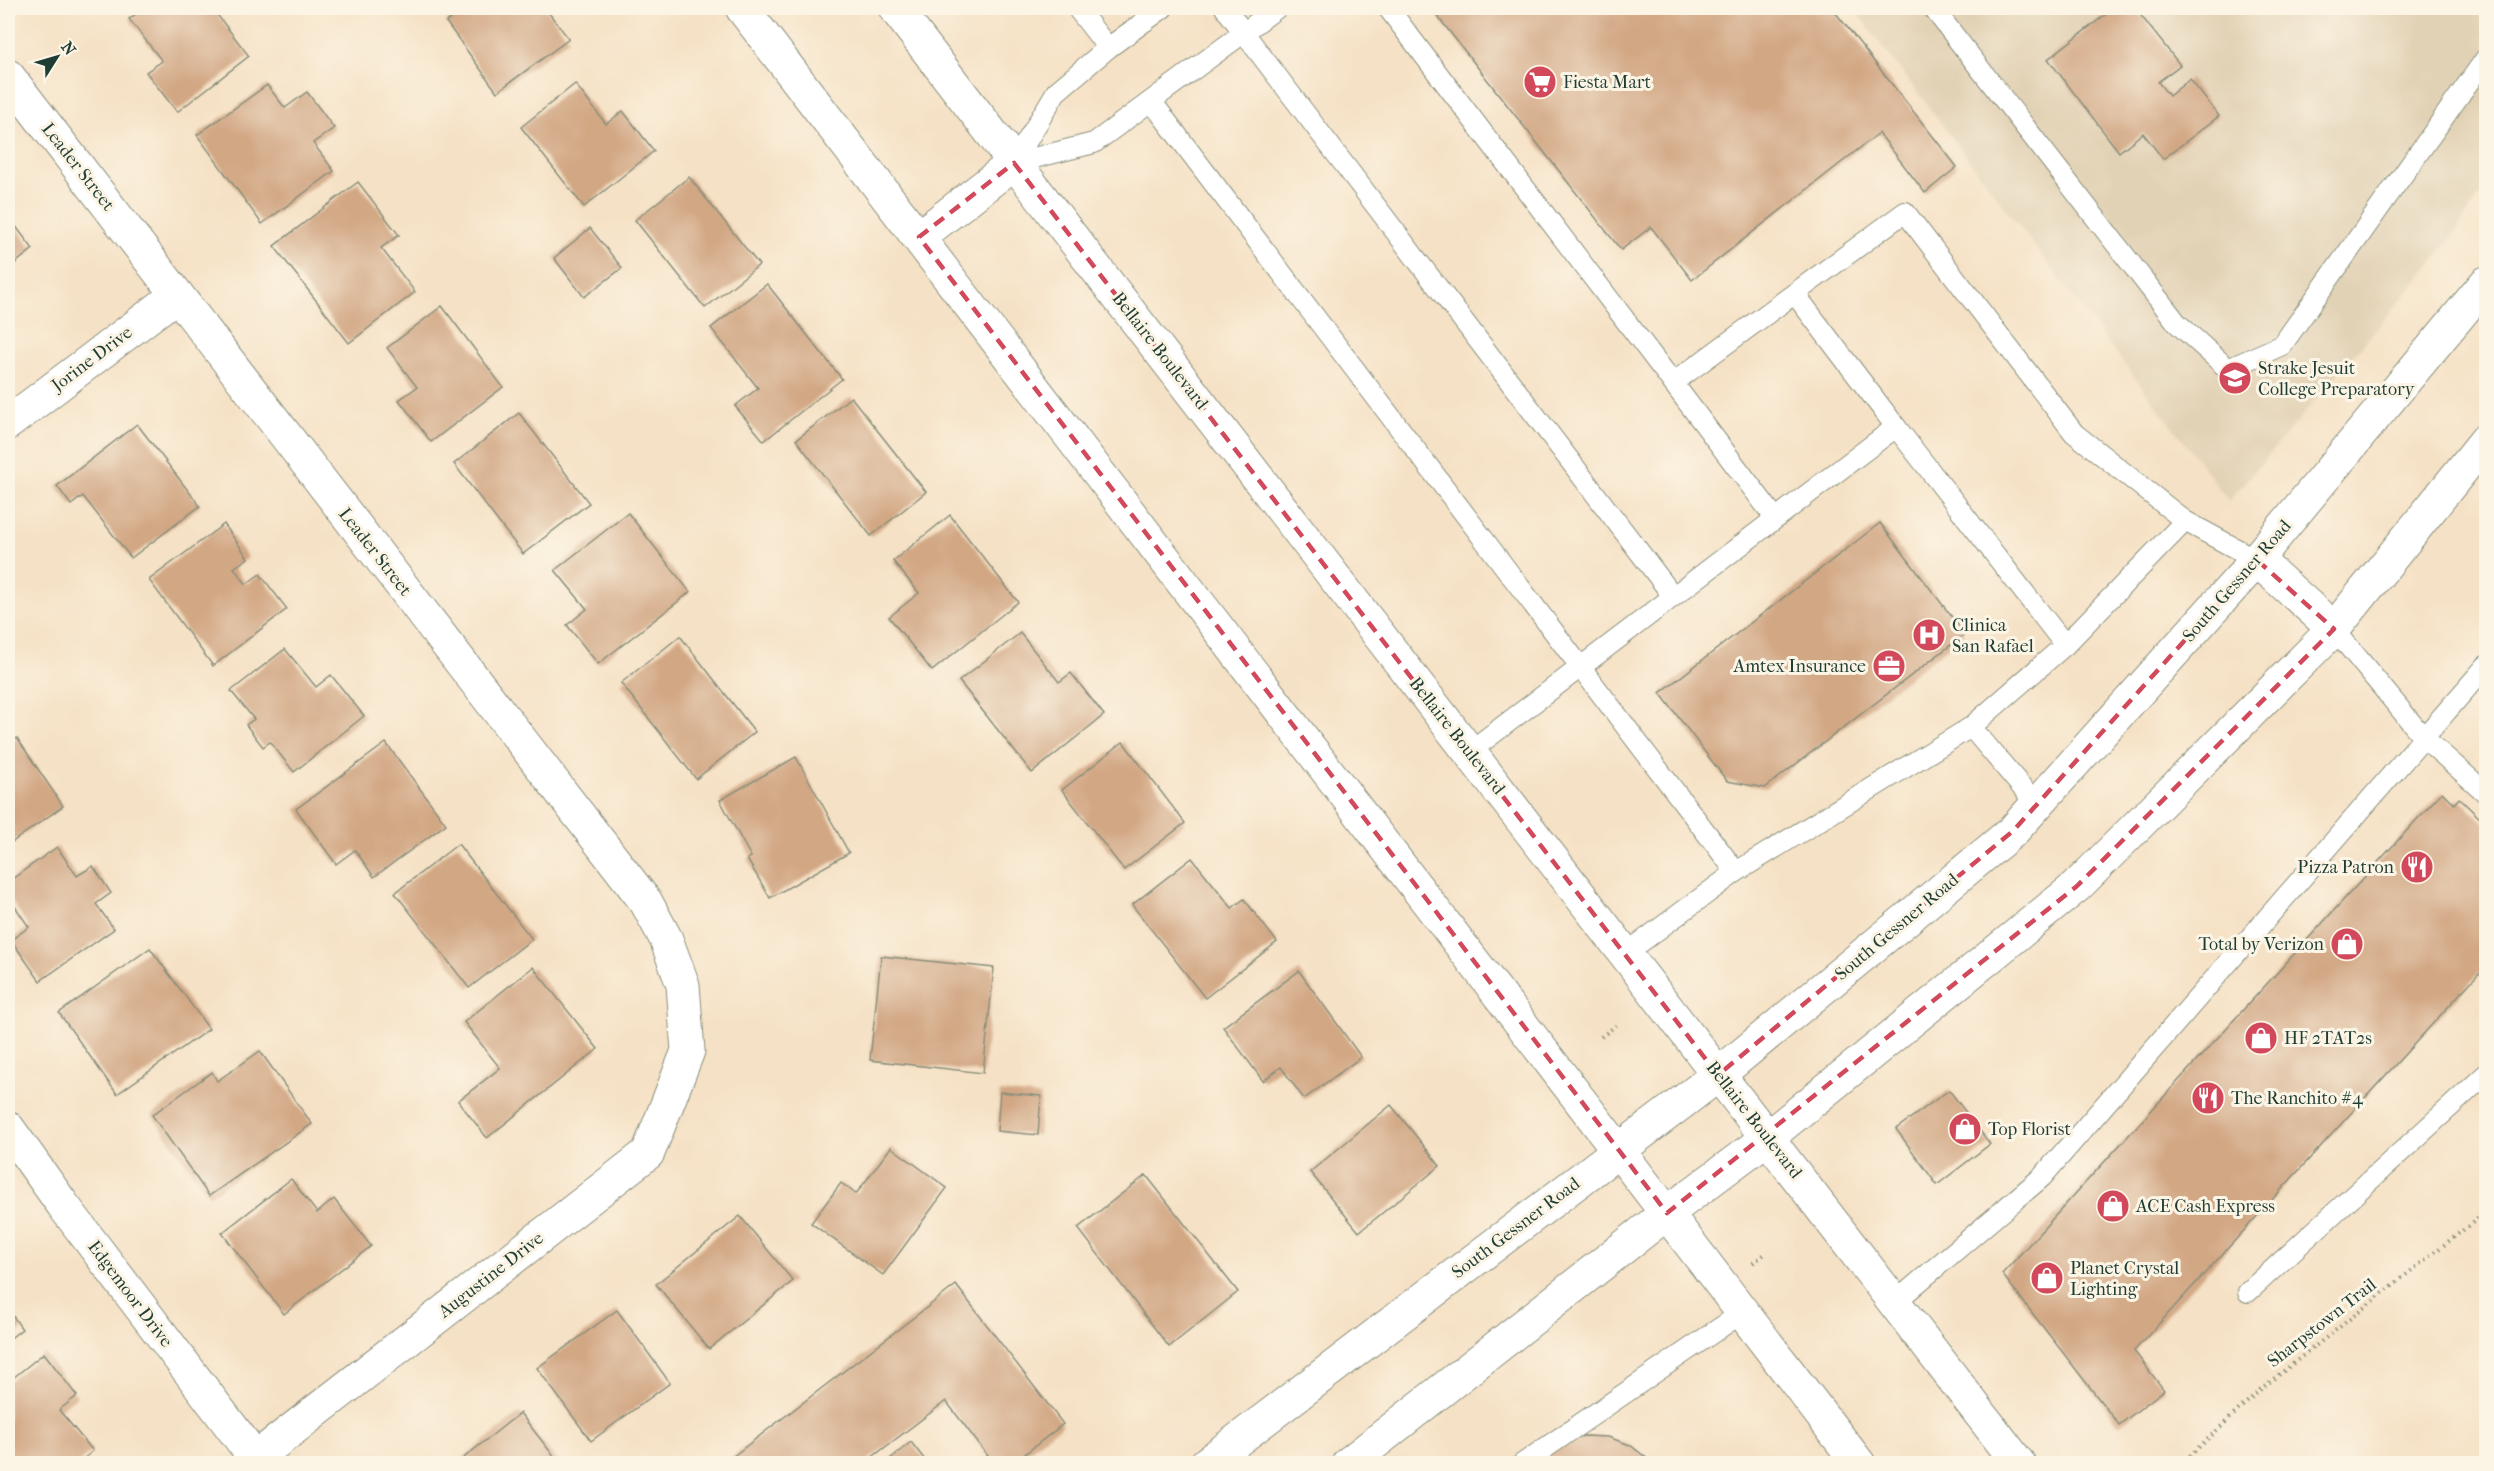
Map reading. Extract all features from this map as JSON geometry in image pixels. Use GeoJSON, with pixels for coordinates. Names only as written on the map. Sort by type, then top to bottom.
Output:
{"type":"FeatureCollection","features":[{"type":"Feature","properties":{"kind":"main road"},"geometry":{"type":"LineString","coordinates":[[742,8],[920,237],[1859,1464]]}},
{"type":"Feature","properties":{"kind":"main road","name":"Bellaire Boulevard"},"geometry":{"type":"LineString","coordinates":[[895,8],[2019,1464]]}},
{"type":"Feature","properties":{"kind":"main road","name":"Leader Street"},"geometry":{"type":"LineString","coordinates":[[8,76],[646,902],[666,939],[683,985],[688,1051]]}},
{"type":"Feature","properties":{"kind":"main road"},"geometry":{"type":"LineString","coordinates":[[920,237],[1014,163]]}},
{"type":"Feature","properties":{"kind":"main road","name":"South Gessner Road"},"geometry":{"type":"LineString","coordinates":[[1206,1464],[1718,1075],[2013,831],[2257,560],[2487,283]]}},
{"type":"Feature","properties":{"kind":"main road","name":"Jorine Drive"},"geometry":{"type":"LineString","coordinates":[[8,423],[177,295]]}},
{"type":"Feature","properties":{"kind":"main road"},"geometry":{"type":"LineString","coordinates":[[1348,1464],[1667,1213],[1767,1138],[2077,886],[2334,629],[2487,441]]}},
{"type":"Feature","properties":{"kind":"main road"},"geometry":{"type":"LineString","coordinates":[[2257,560],[2334,629]]}},
{"type":"Feature","properties":{"kind":"main road","name":"Augustine Drive"},"geometry":{"type":"LineString","coordinates":[[251,1461],[648,1153],[688,1051]]}},
{"type":"Feature","properties":{"kind":"main road","name":"Edgemoor Drive"},"geometry":{"type":"LineString","coordinates":[[8,1128],[251,1461]]}},
{"type":"Feature","properties":{"kind":"lane"},"geometry":{"type":"LineString","coordinates":[[1077,8],[1108,48]]}},
{"type":"Feature","properties":{"kind":"lane"},"geometry":{"type":"LineString","coordinates":[[1014,163],[1056,92],[1108,48],[1163,8]]}},
{"type":"Feature","properties":{"kind":"lane"},"geometry":{"type":"LineString","coordinates":[[1225,8],[1674,596]]}},
{"type":"Feature","properties":{"kind":"lane"},"geometry":{"type":"LineString","coordinates":[[1014,163],[1094,143],[1277,8]]}},
{"type":"Feature","properties":{"kind":"lane"},"geometry":{"type":"LineString","coordinates":[[1388,8],[1775,518]]}},
{"type":"Feature","properties":{"kind":"lane"},"geometry":{"type":"LineString","coordinates":[[1933,8],[2177,323],[2228,369],[2282,345],[2487,58]]}},
{"type":"Feature","properties":{"kind":"lane"},"geometry":{"type":"LineString","coordinates":[[1152,102],[1736,872]]}},
{"type":"Feature","properties":{"kind":"lane"},"geometry":{"type":"LineString","coordinates":[[1673,383],[1905,212],[2074,433],[2185,521],[2257,560]]}},
{"type":"Feature","properties":{"kind":"lane"},"geometry":{"type":"LineString","coordinates":[[1795,294],[2065,645]]}},
{"type":"Feature","properties":{"kind":"lane"},"geometry":{"type":"LineString","coordinates":[[1469,752],[1896,427]]}},
{"type":"Feature","properties":{"kind":"lane"},"geometry":{"type":"LineString","coordinates":[[1625,954],[1736,872],[1971,727],[2065,645],[2185,521]]}},
{"type":"Feature","properties":{"kind":"lane"},"geometry":{"type":"LineString","coordinates":[[2334,629],[2424,738],[2487,793]]}},
{"type":"Feature","properties":{"kind":"lane"},"geometry":{"type":"LineString","coordinates":[[1894,1303],[2042,1177],[2487,666]]}},
{"type":"Feature","properties":{"kind":"lane"},"geometry":{"type":"LineString","coordinates":[[1971,727],[2037,805]]}},
{"type":"Feature","properties":{"kind":"lane"},"geometry":{"type":"LineString","coordinates":[[2248,1292],[2487,1074]]}},
{"type":"Feature","properties":{"kind":"lane"},"geometry":{"type":"LineString","coordinates":[[1522,1464],[1743,1312]]}},
{"type":"Feature","properties":{"kind":"path"},"geometry":{"type":"LineString","coordinates":[[1601,1037],[1618,1024]]}},
{"type":"Feature","properties":{"kind":"path","name":"Sharpstown Trail"},"geometry":{"type":"LineString","coordinates":[[2181,1464],[2262,1388],[2487,1212]]}},
{"type":"Feature","properties":{"kind":"path"},"geometry":{"type":"LineString","coordinates":[[1750,1265],[1766,1253]]}},
{"type":"Feature","properties":{"kind":"highlighted area"},"geometry":{"type":"Polygon","coordinates":[[[1014,163],[1718,1075],[2013,831],[2257,560],[2334,629],[2077,886],[1667,1213],[919,237],[1014,163]]]}},
{"type":"Feature","properties":{"kind":"shaded area","name":"Strake Jesuit College Preparatory"},"geometry":{"type":"Polygon","coordinates":[[[1853,8],[2486,8],[2486,187],[2440,254],[2229,501],[1853,8]]]}},
{"type":"Feature","properties":{"kind":"building"},"geometry":{"type":"Polygon","coordinates":[[[144,8],[212,8],[249,56],[177,112],[146,72],[162,61],[129,19],[144,8]]]}},
{"type":"Feature","properties":{"kind":"building"},"geometry":{"type":"Polygon","coordinates":[[[466,8],[516,8],[519,11],[524,8],[545,8],[569,39],[497,92],[446,22],[466,8]]]}},
{"type":"Feature","properties":{"kind":"building"},"geometry":{"type":"Polygon","coordinates":[[[1431,8],[1832,8],[1957,167],[1925,193],[1879,133],[1692,280],[1651,227],[1621,250],[1431,8]]]}},
{"type":"Feature","properties":{"kind":"building"},"geometry":{"type":"Polygon","coordinates":[[[2114,8],[2135,8],[2180,65],[2158,82],[2169,96],[2190,79],[2219,116],[2163,159],[2143,133],[2119,152],[2048,59],[2114,8]]]}},
{"type":"Feature","properties":{"kind":"building"},"geometry":{"type":"Polygon","coordinates":[[[575,84],[606,124],[623,111],[654,151],[584,207],[521,127],[575,84]]]}},
{"type":"Feature","properties":{"kind":"building"},"geometry":{"type":"Polygon","coordinates":[[[267,85],[285,108],[307,92],[334,128],[313,143],[334,171],[262,224],[197,135],[267,85]]]}},
{"type":"Feature","properties":{"kind":"building"},"geometry":{"type":"Polygon","coordinates":[[[689,177],[759,265],[705,308],[635,220],[689,177]]]}},
{"type":"Feature","properties":{"kind":"building"},"geometry":{"type":"Polygon","coordinates":[[[358,182],[399,235],[381,248],[415,292],[349,343],[274,246],[358,182]]]}},
{"type":"Feature","properties":{"kind":"building"},"geometry":{"type":"Polygon","coordinates":[[[8,216],[33,249],[8,269],[8,216]]]}},
{"type":"Feature","properties":{"kind":"building"},"geometry":{"type":"Polygon","coordinates":[[[590,228],[622,268],[584,297],[554,258],[590,228]]]}},
{"type":"Feature","properties":{"kind":"building"},"geometry":{"type":"Polygon","coordinates":[[[767,284],[842,379],[764,441],[735,406],[758,388],[711,328],[767,284]]]}},
{"type":"Feature","properties":{"kind":"building"},"geometry":{"type":"Polygon","coordinates":[[[442,306],[503,387],[431,442],[399,400],[417,387],[387,348],[442,306]]]}},
{"type":"Feature","properties":{"kind":"building"},"geometry":{"type":"Polygon","coordinates":[[[851,397],[926,492],[871,536],[796,440],[851,397]]]}},
{"type":"Feature","properties":{"kind":"building"},"geometry":{"type":"Polygon","coordinates":[[[519,413],[589,503],[523,554],[454,464],[519,413]]]}},
{"type":"Feature","properties":{"kind":"building"},"geometry":{"type":"Polygon","coordinates":[[[137,424],[200,506],[131,558],[83,496],[71,505],[57,486],[137,424]]]}},
{"type":"Feature","properties":{"kind":"building"},"geometry":{"type":"Polygon","coordinates":[[[628,513],[690,592],[598,664],[567,625],[587,609],[555,570],[628,513]]]}},
{"type":"Feature","properties":{"kind":"building"},"geometry":{"type":"Polygon","coordinates":[[[950,515],[1018,602],[932,671],[889,617],[919,593],[893,561],[950,515]]]}},
{"type":"Feature","properties":{"kind":"building"},"geometry":{"type":"Polygon","coordinates":[[[1880,523],[1965,634],[1765,788],[1727,781],[1660,693],[1880,523]]]}},
{"type":"Feature","properties":{"kind":"building"},"geometry":{"type":"Polygon","coordinates":[[[224,524],[248,558],[234,568],[246,584],[260,574],[287,609],[213,666],[149,580],[224,524]]]}},
{"type":"Feature","properties":{"kind":"building"},"geometry":{"type":"Polygon","coordinates":[[[1020,633],[1059,682],[1071,673],[1104,715],[1032,773],[959,681],[1020,633]]]}},
{"type":"Feature","properties":{"kind":"building"},"geometry":{"type":"Polygon","coordinates":[[[680,636],[755,732],[696,779],[621,683],[680,636]]]}},
{"type":"Feature","properties":{"kind":"building"},"geometry":{"type":"Polygon","coordinates":[[[285,649],[316,687],[331,675],[364,716],[294,772],[270,742],[263,747],[246,725],[254,719],[231,691],[285,649]]]}},
{"type":"Feature","properties":{"kind":"building"},"geometry":{"type":"Polygon","coordinates":[[[17,738],[63,806],[8,845],[8,745],[17,738]]]}},
{"type":"Feature","properties":{"kind":"building"},"geometry":{"type":"Polygon","coordinates":[[[1123,742],[1185,823],[1124,870],[1062,790],[1123,742]]]}},
{"type":"Feature","properties":{"kind":"building"},"geometry":{"type":"Polygon","coordinates":[[[386,743],[446,824],[374,877],[355,850],[336,864],[296,809],[386,743]]]}},
{"type":"Feature","properties":{"kind":"building"},"geometry":{"type":"Polygon","coordinates":[[[796,757],[849,853],[770,898],[747,859],[751,857],[720,800],[796,757]]]}},
{"type":"Feature","properties":{"kind":"building"},"geometry":{"type":"Polygon","coordinates":[[[2442,792],[2454,804],[2459,798],[2486,824],[2486,980],[2479,973],[2134,1351],[2164,1390],[2119,1425],[2002,1274],[2442,792]]]}},
{"type":"Feature","properties":{"kind":"building"},"geometry":{"type":"Polygon","coordinates":[[[458,844],[532,939],[469,988],[395,893],[458,844]]]}},
{"type":"Feature","properties":{"kind":"building"},"geometry":{"type":"Polygon","coordinates":[[[57,847],[77,876],[93,866],[111,893],[96,904],[114,929],[40,981],[11,940],[29,927],[8,896],[8,882],[57,847]]]}},
{"type":"Feature","properties":{"kind":"building"},"geometry":{"type":"Polygon","coordinates":[[[1192,858],[1232,908],[1244,899],[1277,942],[1205,998],[1132,905],[1192,858]]]}},
{"type":"Feature","properties":{"kind":"building"},"geometry":{"type":"Polygon","coordinates":[[[150,948],[209,1029],[117,1094],[59,1013],[150,948]]]}},
{"type":"Feature","properties":{"kind":"building"},"geometry":{"type":"Polygon","coordinates":[[[881,956],[994,968],[983,1073],[870,1060],[881,956]]]}},
{"type":"Feature","properties":{"kind":"building"},"geometry":{"type":"Polygon","coordinates":[[[533,967],[598,1049],[487,1138],[458,1101],[500,1068],[464,1022],[533,967]]]}},
{"type":"Feature","properties":{"kind":"building"},"geometry":{"type":"Polygon","coordinates":[[[1299,971],[1361,1057],[1304,1099],[1281,1067],[1263,1081],[1223,1027],[1299,971]]]}},
{"type":"Feature","properties":{"kind":"building"},"geometry":{"type":"Polygon","coordinates":[[[260,1051],[312,1124],[209,1196],[152,1115],[212,1072],[217,1081],[260,1051]]]}},
{"type":"Feature","properties":{"kind":"building"},"geometry":{"type":"Polygon","coordinates":[[[1949,1090],[1990,1144],[1937,1185],[1896,1129],[1949,1090]]]}},
{"type":"Feature","properties":{"kind":"building"},"geometry":{"type":"Polygon","coordinates":[[[1000,1092],[1041,1096],[1038,1135],[997,1131],[1000,1092]]]}},
{"type":"Feature","properties":{"kind":"building"},"geometry":{"type":"Polygon","coordinates":[[[1391,1105],[1440,1166],[1359,1232],[1310,1172],[1391,1105]]]}},
{"type":"Feature","properties":{"kind":"building"},"geometry":{"type":"Polygon","coordinates":[[[891,1147],[947,1188],[883,1275],[811,1223],[841,1183],[856,1194],[891,1147]]]}},
{"type":"Feature","properties":{"kind":"building"},"geometry":{"type":"Polygon","coordinates":[[[1146,1175],[1238,1292],[1169,1347],[1078,1228],[1146,1175]]]}},
{"type":"Feature","properties":{"kind":"building"},"geometry":{"type":"Polygon","coordinates":[[[291,1179],[317,1213],[334,1199],[371,1246],[284,1314],[222,1233],[291,1179]]]}},
{"type":"Feature","properties":{"kind":"building"},"geometry":{"type":"Polygon","coordinates":[[[740,1216],[793,1281],[709,1349],[656,1284],[740,1216]]]}},
{"type":"Feature","properties":{"kind":"building"},"geometry":{"type":"Polygon","coordinates":[[[956,1285],[1063,1424],[1012,1464],[994,1464],[946,1401],[863,1464],[723,1464],[956,1285]]]}},
{"type":"Feature","properties":{"kind":"building"},"geometry":{"type":"Polygon","coordinates":[[[8,1309],[22,1329],[8,1340],[8,1309]]]}},
{"type":"Feature","properties":{"kind":"building"},"geometry":{"type":"Polygon","coordinates":[[[617,1310],[670,1383],[591,1441],[537,1368],[617,1310]]]}},
{"type":"Feature","properties":{"kind":"building"},"geometry":{"type":"Polygon","coordinates":[[[44,1353],[77,1396],[59,1410],[93,1451],[77,1464],[15,1464],[8,1454],[8,1382],[44,1353]]]}},
{"type":"Feature","properties":{"kind":"building"},"geometry":{"type":"Polygon","coordinates":[[[520,1413],[560,1464],[456,1464],[520,1413]]]}},
{"type":"Feature","properties":{"kind":"building"},"geometry":{"type":"Polygon","coordinates":[[[1584,1436],[1608,1437],[1630,1445],[1654,1464],[1530,1464],[1560,1442],[1584,1436]]]}},
{"type":"Feature","properties":{"kind":"building"},"geometry":{"type":"Polygon","coordinates":[[[911,1442],[928,1464],[884,1464],[911,1442]]]}},
{"type":"Feature","properties":{"kind":"place","name":"Fiesta Mart"},"geometry":{"type":"Point","coordinates":[1540,82]}},
{"type":"Feature","properties":{"kind":"place","name":"Strake Jesuit College Preparatory"},"geometry":{"type":"Point","coordinates":[2235,378]}},
{"type":"Feature","properties":{"kind":"place","name":"Clinica San Rafael"},"geometry":{"type":"Point","coordinates":[1929,635]}},
{"type":"Feature","properties":{"kind":"place","name":"Amtex Insurance"},"geometry":{"type":"Point","coordinates":[1889,666]}},
{"type":"Feature","properties":{"kind":"place","name":"Pizza Patron"},"geometry":{"type":"Point","coordinates":[2417,867]}},
{"type":"Feature","properties":{"kind":"place","name":"Total by Verizon"},"geometry":{"type":"Point","coordinates":[2347,944]}},
{"type":"Feature","properties":{"kind":"place","name":"HF 2TAT2s"},"geometry":{"type":"Point","coordinates":[2261,1038]}},
{"type":"Feature","properties":{"kind":"place","name":"The Ranchito #4"},"geometry":{"type":"Point","coordinates":[2208,1098]}},
{"type":"Feature","properties":{"kind":"place","name":"Top Florist"},"geometry":{"type":"Point","coordinates":[1965,1129]}},
{"type":"Feature","properties":{"kind":"place","name":"ACE Cash Express"},"geometry":{"type":"Point","coordinates":[2113,1206]}},
{"type":"Feature","properties":{"kind":"place","name":"Planet Crystal Lighting"},"geometry":{"type":"Point","coordinates":[2047,1278]}}]}
